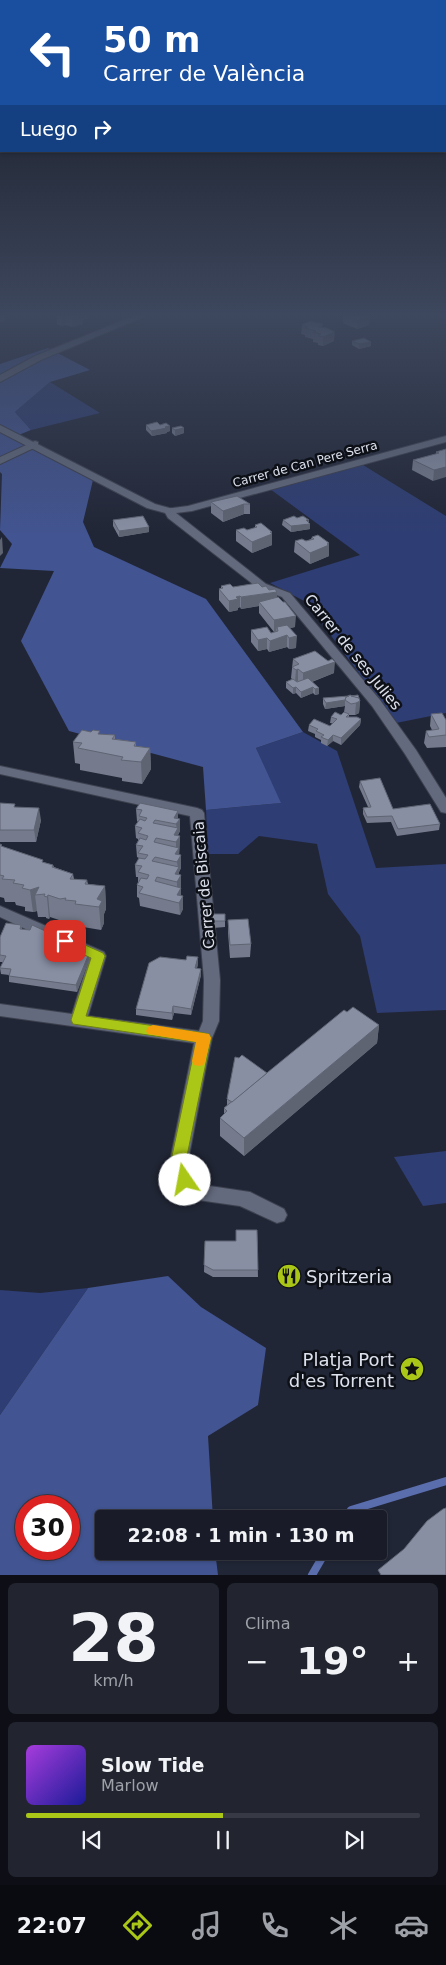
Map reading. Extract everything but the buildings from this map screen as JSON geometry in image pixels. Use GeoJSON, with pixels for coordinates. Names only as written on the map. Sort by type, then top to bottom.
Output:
{"type":"FeatureCollection","features":[{"type":"Feature","properties":{"kind":"street","name":"Carrer de ses Julies"},"geometry":{"type":"LineString","coordinates":[[0,428],[35,444],[151,506],[169,511],[172,516],[262,586],[286,595],[376,703],[411,753],[446,809]]}},
{"type":"Feature","properties":{"kind":"street","name":"Carrer de Can Pere Serra"},"geometry":{"type":"LineString","coordinates":[[169,511],[188,509],[446,439]]}},
{"type":"Feature","properties":{"kind":"street"},"geometry":{"type":"LineString","coordinates":[[0,461],[35,444]]}},
{"type":"Feature","properties":{"kind":"street","name":"Carrer de Biscaia"},"geometry":{"type":"LineString","coordinates":[[0,770],[197,813],[212,980],[211,1021],[204,1038]]}},
{"type":"Feature","properties":{"kind":"street"},"geometry":{"type":"LineString","coordinates":[[0,911],[98,956],[78,1020]]}},
{"type":"Feature","properties":{"kind":"street"},"geometry":{"type":"LineString","coordinates":[[0,1010],[204,1038],[180,1156],[185,1180],[198,1192],[243,1198],[277,1215]]}},
{"type":"Feature","properties":{"kind":"shaded area"},"geometry":{"type":"Polygon","coordinates":[[[0,386],[45,386],[15,412],[31,430],[11,438],[93,480],[83,522],[94,547],[206,599],[303,732],[256,748],[281,803],[206,810],[203,767],[69,731],[21,641],[54,571],[0,568],[12,544],[0,530],[2,474],[0,472],[0,386]]]}},
{"type":"Feature","properties":{"kind":"shaded area"},"geometry":{"type":"Polygon","coordinates":[[[45,386],[57,386],[100,413],[31,430],[15,412],[45,386]]]}},
{"type":"Feature","properties":{"kind":"shaded area"},"geometry":{"type":"Polygon","coordinates":[[[363,465],[446,516],[446,713],[396,723],[306,602],[270,583],[360,555],[270,489],[363,465]]]}},
{"type":"Feature","properties":{"kind":"shaded area"},"geometry":{"type":"Polygon","coordinates":[[[303,732],[337,751],[376,868],[446,864],[446,1010],[377,1013],[360,936],[328,894],[317,844],[259,836],[238,854],[208,854],[206,810],[280,803],[256,748],[303,732]]]}},
{"type":"Feature","properties":{"kind":"shaded area"},"geometry":{"type":"Polygon","coordinates":[[[446,1151],[446,1203],[423,1206],[394,1157],[446,1151]]]}},
{"type":"Feature","properties":{"kind":"shaded area"},"geometry":{"type":"Polygon","coordinates":[[[168,1276],[201,1307],[266,1348],[258,1405],[208,1436],[212,1510],[95,1510],[95,1560],[216,1560],[218,1575],[0,1575],[0,1415],[88,1288],[168,1276]]]}},
{"type":"Feature","properties":{"kind":"shaded area"},"geometry":{"type":"Polygon","coordinates":[[[88,1288],[0,1415],[0,1290],[40,1293],[88,1288]]]}},
{"type":"Feature","properties":{"kind":"waterway"},"geometry":{"type":"LineString","coordinates":[[351,1510],[446,1481]]}},
{"type":"Feature","properties":{"kind":"waterway"},"geometry":{"type":"LineString","coordinates":[[312,1575],[321,1560]]}},
{"type":"Feature","properties":{"kind":"slow traffic"},"geometry":{"type":"LineString","coordinates":[[153,1031],[204,1038],[199,1061]]}},
{"type":"Feature","properties":{"kind":"place","name":"Spritzeria"},"geometry":{"type":"Point","coordinates":[289,1276]}},
{"type":"Feature","properties":{"kind":"place","name":"Platja Port d'es Torrent"},"geometry":{"type":"Point","coordinates":[412,1369]}},
{"type":"Feature","properties":{"kind":"route"},"geometry":{"type":"LineString","coordinates":[[65,941],[98,956],[78,1020],[204,1038],[180,1156],[185,1180]]}}]}
